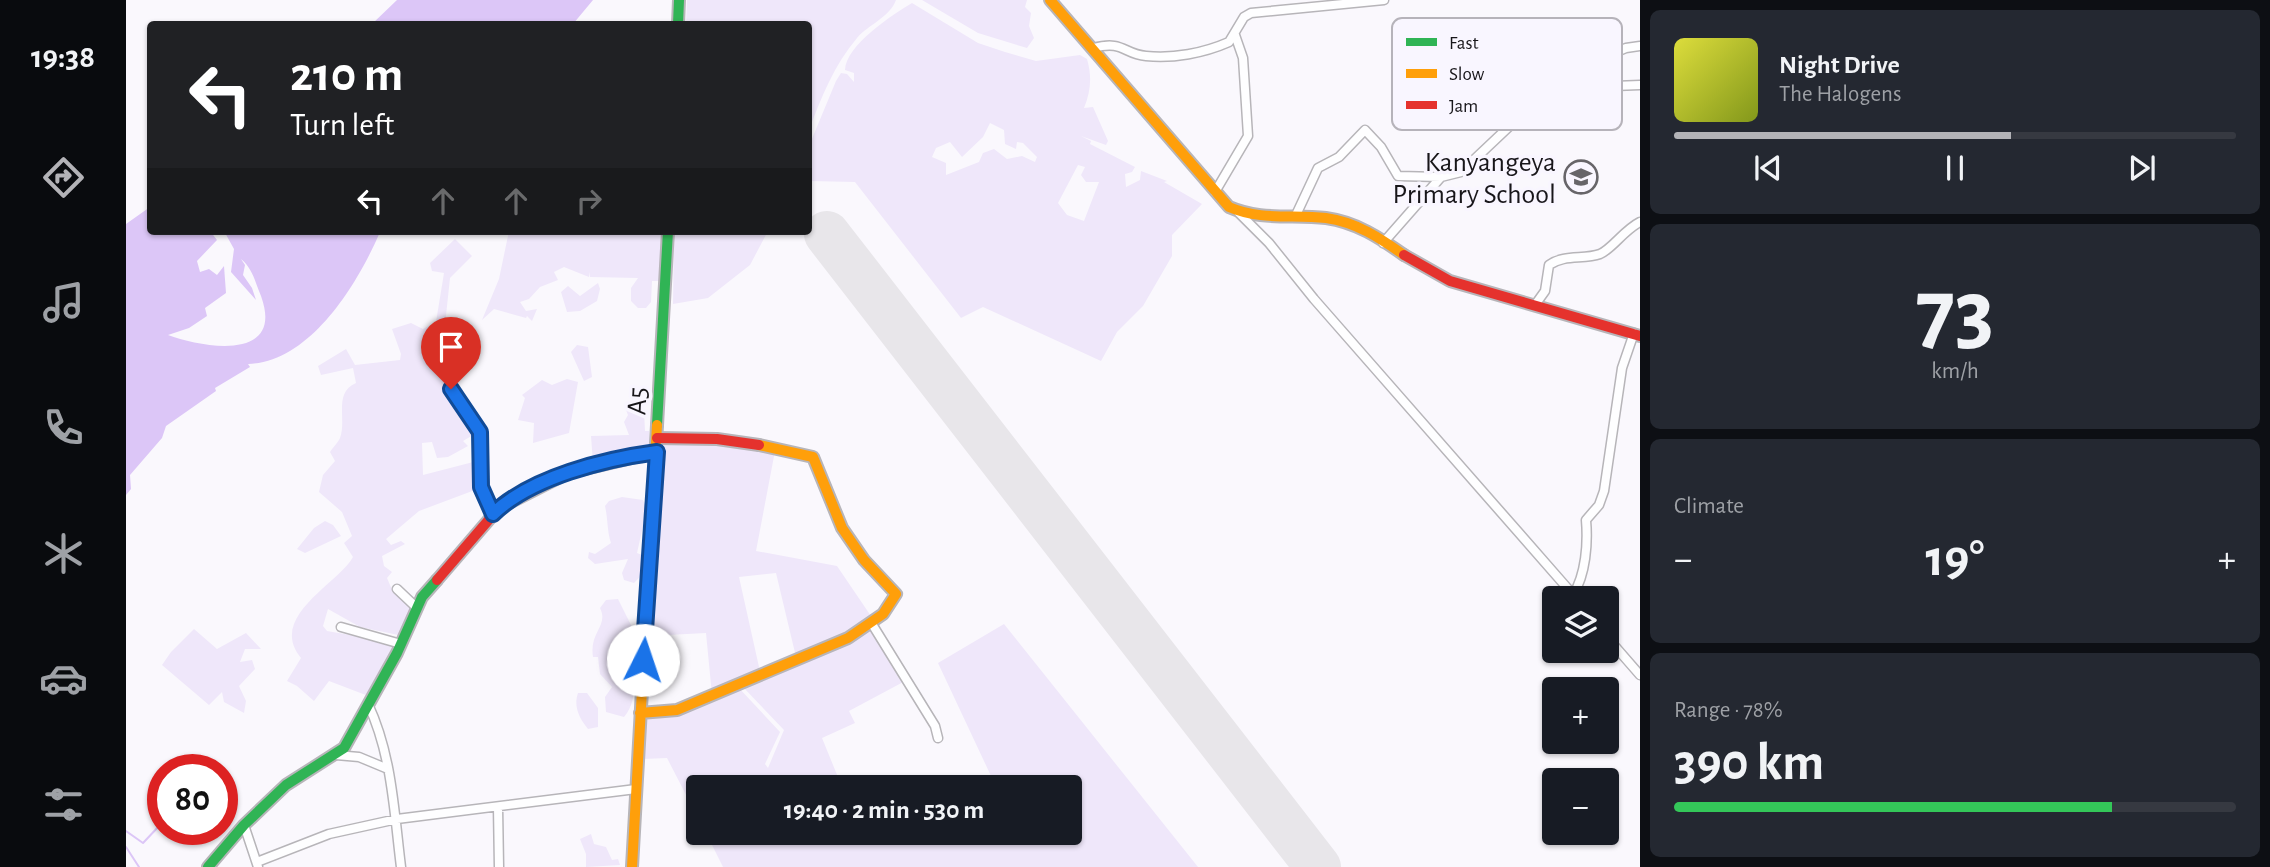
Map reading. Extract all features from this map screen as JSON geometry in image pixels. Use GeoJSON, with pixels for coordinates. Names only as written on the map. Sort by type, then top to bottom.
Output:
{"type":"FeatureCollection","features":[{"type":"Feature","properties":{"kind":"main road"},"geometry":{"type":"LineString","coordinates":[[678,21],[679,0]]}},
{"type":"Feature","properties":{"kind":"main road"},"geometry":{"type":"LineString","coordinates":[[1050,0],[1215,192],[1239,213],[1255,217],[1296,215],[1339,220],[1448,280],[1637,335]]}},
{"type":"Feature","properties":{"kind":"main road","name":"A5"},"geometry":{"type":"LineString","coordinates":[[632,867],[668,235]]}},
{"type":"Feature","properties":{"kind":"main road"},"geometry":{"type":"LineString","coordinates":[[640,713],[677,710],[848,638],[883,614],[896,594],[852,547],[827,501],[813,457],[775,446],[729,438],[657,438]]}},
{"type":"Feature","properties":{"kind":"main road"},"geometry":{"type":"LineString","coordinates":[[208,867],[244,825],[286,785],[336,755],[351,738],[401,644],[416,607],[440,572],[493,514],[522,494],[568,473],[657,452]]}},
{"type":"Feature","properties":{"kind":"street"},"geometry":{"type":"LineString","coordinates":[[1093,48],[1116,45],[1143,56],[1175,55],[1222,45],[1235,35],[1241,21],[1251,13],[1384,0]]}},
{"type":"Feature","properties":{"kind":"street"},"geometry":{"type":"LineString","coordinates":[[1215,192],[1248,136],[1243,58],[1235,35]]}},
{"type":"Feature","properties":{"kind":"street"},"geometry":{"type":"LineString","coordinates":[[1622,50],[1640,46]]}},
{"type":"Feature","properties":{"kind":"street"},"geometry":{"type":"LineString","coordinates":[[1622,86],[1640,85]]}},
{"type":"Feature","properties":{"kind":"street"},"geometry":{"type":"LineString","coordinates":[[1296,215],[1318,168],[1339,157],[1352,139],[1365,130],[1381,147],[1398,176],[1441,177],[1461,172],[1505,130]]}},
{"type":"Feature","properties":{"kind":"street"},"geometry":{"type":"LineString","coordinates":[[1383,243],[1441,177]]}},
{"type":"Feature","properties":{"kind":"street"},"geometry":{"type":"LineString","coordinates":[[1239,213],[1269,243],[1314,299],[1565,586]]}},
{"type":"Feature","properties":{"kind":"street"},"geometry":{"type":"LineString","coordinates":[[1535,305],[1545,291],[1549,265],[1558,259],[1600,254],[1623,231],[1640,222]]}},
{"type":"Feature","properties":{"kind":"street"},"geometry":{"type":"LineString","coordinates":[[1579,586],[1586,549],[1586,520],[1599,505],[1604,491],[1622,368],[1637,335]]}},
{"type":"Feature","properties":{"kind":"street"},"geometry":{"type":"LineString","coordinates":[[451,389],[480,432],[481,487],[493,514]]}},
{"type":"Feature","properties":{"kind":"street"},"geometry":{"type":"LineString","coordinates":[[397,589],[416,607]]}},
{"type":"Feature","properties":{"kind":"street"},"geometry":{"type":"LineString","coordinates":[[872,624],[935,726],[938,738]]}},
{"type":"Feature","properties":{"kind":"street"},"geometry":{"type":"LineString","coordinates":[[341,627],[401,644]]}},
{"type":"Feature","properties":{"kind":"street"},"geometry":{"type":"LineString","coordinates":[[1619,651],[1640,675]]}},
{"type":"Feature","properties":{"kind":"street"},"geometry":{"type":"LineString","coordinates":[[368,704],[381,734],[397,819],[401,867]]}},
{"type":"Feature","properties":{"kind":"street"},"geometry":{"type":"LineString","coordinates":[[336,755],[359,757],[388,769]]}},
{"type":"Feature","properties":{"kind":"street"},"geometry":{"type":"LineString","coordinates":[[244,825],[258,864],[329,834],[397,819],[636,789]]}},
{"type":"Feature","properties":{"kind":"street"},"geometry":{"type":"LineString","coordinates":[[498,807],[499,867]]}},
{"type":"Feature","properties":{"kind":"shaded area"},"geometry":{"type":"Polygon","coordinates":[[[397,0],[593,0],[576,21],[375,21],[397,0]]]}},
{"type":"Feature","properties":{"kind":"shaded area"},"geometry":{"type":"Polygon","coordinates":[[[687,0],[896,0],[884,16],[857,38],[841,59],[812,122],[812,21],[686,21],[687,0]]]}},
{"type":"Feature","properties":{"kind":"shaded area"},"geometry":{"type":"Polygon","coordinates":[[[922,0],[1027,0],[1025,7],[1031,13],[1029,26],[1034,38],[1027,48],[978,33],[922,0]]]}},
{"type":"Feature","properties":{"kind":"shaded area"},"geometry":{"type":"Polygon","coordinates":[[[912,3],[978,43],[1005,52],[1036,61],[1080,55],[1087,59],[1090,71],[1084,108],[1093,107],[1108,141],[1106,145],[1081,136],[1091,141],[1090,144],[1135,167],[1132,172],[1125,174],[1126,187],[1140,180],[1141,171],[1167,181],[1164,182],[1202,204],[1172,235],[1172,256],[1143,306],[1117,332],[1101,361],[983,307],[961,318],[855,182],[812,181],[812,139],[836,81],[841,73],[847,74],[854,82],[854,73],[845,70],[847,60],[861,41],[912,3]],[[990,123],[983,137],[962,157],[950,142],[936,148],[932,157],[946,163],[946,175],[979,162],[983,153],[994,149],[1007,159],[1022,156],[1035,162],[1037,157],[1023,143],[1017,142],[1016,149],[1005,144],[1004,130],[990,123]],[[1078,165],[1058,203],[1067,215],[1084,221],[1099,182],[1086,182],[1081,175],[1085,167],[1078,165]]]}},
{"type":"Feature","properties":{"kind":"shaded area"},"geometry":{"type":"Polygon","coordinates":[[[147,209],[147,235],[213,235],[217,240],[197,261],[200,272],[209,269],[217,275],[224,266],[226,293],[205,308],[207,316],[189,328],[168,335],[219,346],[251,341],[262,332],[265,317],[261,296],[248,267],[241,259],[245,265],[243,275],[256,300],[231,272],[234,249],[226,235],[379,235],[345,296],[312,335],[292,350],[271,360],[248,364],[250,367],[215,388],[216,391],[166,426],[162,438],[130,475],[131,489],[126,495],[126,224],[147,209]]]}},
{"type":"Feature","properties":{"kind":"shaded area"},"geometry":{"type":"Polygon","coordinates":[[[508,235],[662,235],[659,281],[652,281],[651,302],[646,308],[638,308],[631,301],[631,288],[638,278],[590,277],[590,272],[589,277],[564,267],[554,272],[558,280],[540,287],[529,299],[520,302],[526,311],[537,309],[532,321],[527,316],[526,318],[494,309],[482,320],[499,279],[508,235]]]}},
{"type":"Feature","properties":{"kind":"shaded area"},"geometry":{"type":"Polygon","coordinates":[[[674,235],[766,235],[750,265],[708,298],[673,304],[674,235]]]}},
{"type":"Feature","properties":{"kind":"shaded area"},"geometry":{"type":"Polygon","coordinates":[[[455,239],[472,256],[450,278],[445,325],[463,337],[469,363],[461,374],[448,380],[478,432],[463,441],[468,446],[448,457],[437,458],[432,442],[422,443],[423,475],[481,460],[483,487],[419,511],[386,539],[391,545],[401,541],[405,544],[382,556],[384,566],[392,572],[387,578],[393,592],[411,608],[403,636],[360,627],[328,609],[323,626],[327,631],[396,643],[371,697],[329,681],[314,701],[287,681],[301,658],[293,643],[293,629],[309,602],[353,557],[344,543],[352,536],[342,512],[319,492],[323,475],[335,461],[330,452],[342,431],[345,393],[356,383],[353,368],[321,375],[318,366],[346,349],[355,365],[400,360],[401,354],[392,329],[411,323],[423,329],[436,322],[444,273],[432,271],[430,263],[455,239]]]}},
{"type":"Feature","properties":{"kind":"shaded area"},"geometry":{"type":"Polygon","coordinates":[[[598,283],[600,289],[597,301],[580,311],[567,312],[561,292],[568,286],[580,296],[598,283]]]}},
{"type":"Feature","properties":{"kind":"shaded area"},"geometry":{"type":"Polygon","coordinates":[[[577,345],[588,347],[592,377],[584,381],[571,352],[577,345]]]}},
{"type":"Feature","properties":{"kind":"shaded area"},"geometry":{"type":"Polygon","coordinates":[[[567,379],[578,382],[569,433],[533,443],[534,423],[518,420],[525,398],[522,395],[542,380],[552,385],[567,379]]]}},
{"type":"Feature","properties":{"kind":"shaded area"},"geometry":{"type":"Polygon","coordinates":[[[640,407],[644,411],[645,431],[649,431],[650,451],[593,463],[591,436],[629,435],[624,422],[628,415],[626,410],[640,407]]]}},
{"type":"Feature","properties":{"kind":"shaded area"},"geometry":{"type":"Polygon","coordinates":[[[721,440],[775,451],[756,551],[837,566],[873,619],[852,633],[796,657],[776,573],[739,577],[761,676],[712,695],[706,633],[649,636],[661,448],[666,442],[721,440]]]}},
{"type":"Feature","properties":{"kind":"shaded area"},"geometry":{"type":"Polygon","coordinates":[[[622,497],[643,500],[647,508],[637,553],[642,555],[644,567],[634,583],[624,580],[622,573],[628,559],[595,564],[588,558],[589,552],[595,554],[611,543],[605,506],[609,501],[622,497]]]}},
{"type":"Feature","properties":{"kind":"shaded area"},"geometry":{"type":"Polygon","coordinates":[[[325,521],[333,525],[341,536],[305,553],[297,549],[314,528],[325,521]]]}},
{"type":"Feature","properties":{"kind":"shaded area"},"geometry":{"type":"Polygon","coordinates":[[[618,599],[635,633],[627,647],[628,655],[634,658],[633,696],[624,717],[606,712],[605,697],[612,687],[600,674],[598,657],[593,657],[594,641],[602,620],[600,608],[606,600],[618,599]]]}},
{"type":"Feature","properties":{"kind":"shaded area"},"geometry":{"type":"Polygon","coordinates":[[[1004,624],[1198,867],[723,867],[712,845],[1082,845],[1082,775],[991,775],[938,663],[1004,624]]]}},
{"type":"Feature","properties":{"kind":"shaded area"},"geometry":{"type":"Polygon","coordinates":[[[874,627],[907,680],[849,711],[855,723],[822,738],[837,775],[686,775],[686,795],[667,758],[643,759],[645,715],[738,687],[780,732],[765,764],[768,768],[784,730],[742,686],[874,627]]]}},
{"type":"Feature","properties":{"kind":"shaded area"},"geometry":{"type":"Polygon","coordinates":[[[194,629],[217,649],[246,633],[261,649],[245,649],[240,662],[252,660],[255,669],[239,686],[246,701],[244,713],[224,702],[222,692],[209,705],[162,665],[194,629]]]}},
{"type":"Feature","properties":{"kind":"shaded area"},"geometry":{"type":"Polygon","coordinates":[[[578,693],[587,693],[598,708],[598,727],[588,729],[582,721],[577,708],[578,693]]]}},
{"type":"Feature","properties":{"kind":"shaded area"},"geometry":{"type":"Polygon","coordinates":[[[591,834],[594,844],[606,847],[612,860],[618,859],[620,865],[586,867],[586,854],[580,839],[591,834]]]}},
{"type":"Feature","properties":{"kind":"waterway"},"geometry":{"type":"LineString","coordinates":[[126,831],[143,843],[147,839]]}},
{"type":"Feature","properties":{"kind":"waterway"},"geometry":{"type":"LineString","coordinates":[[126,847],[139,867]]}},
{"type":"Feature","properties":{"kind":"runway"},"geometry":{"type":"LineString","coordinates":[[827,234],[1318,867]]}},
{"type":"Feature","properties":{"kind":"traffic: fast"},"geometry":{"type":"LineString","coordinates":[[678,21],[679,0]]}},
{"type":"Feature","properties":{"kind":"traffic: fast"},"geometry":{"type":"LineString","coordinates":[[657,425],[668,235]]}},
{"type":"Feature","properties":{"kind":"traffic: fast"},"geometry":{"type":"LineString","coordinates":[[208,867],[244,825],[286,785],[344,748],[397,653],[422,597],[437,580]]}},
{"type":"Feature","properties":{"kind":"traffic: slow"},"geometry":{"type":"LineString","coordinates":[[1050,0],[1229,207],[1265,216],[1337,220],[1367,232],[1404,255]]}},
{"type":"Feature","properties":{"kind":"traffic: slow"},"geometry":{"type":"LineString","coordinates":[[632,867],[657,425]]}},
{"type":"Feature","properties":{"kind":"traffic: slow"},"geometry":{"type":"LineString","coordinates":[[640,713],[677,710],[848,638],[883,614],[896,594],[864,560],[842,528],[813,457],[759,445]]}},
{"type":"Feature","properties":{"kind":"traffic: jam"},"geometry":{"type":"LineString","coordinates":[[1404,255],[1450,281],[1640,336]]}},
{"type":"Feature","properties":{"kind":"traffic: jam"},"geometry":{"type":"LineString","coordinates":[[657,438],[717,439],[759,445]]}},
{"type":"Feature","properties":{"kind":"traffic: jam"},"geometry":{"type":"LineString","coordinates":[[437,580],[499,508],[568,473],[657,452]]}},
{"type":"Feature","properties":{"kind":"place","name":"Kanyangeya Primary School"},"geometry":{"type":"Point","coordinates":[1581,177]}},
{"type":"Feature","properties":{"kind":"route"},"geometry":{"type":"LineString","coordinates":[[451,389],[480,432],[481,487],[487,506],[493,514],[522,494],[568,473],[635,454],[657,452],[643,660]]}}]}
